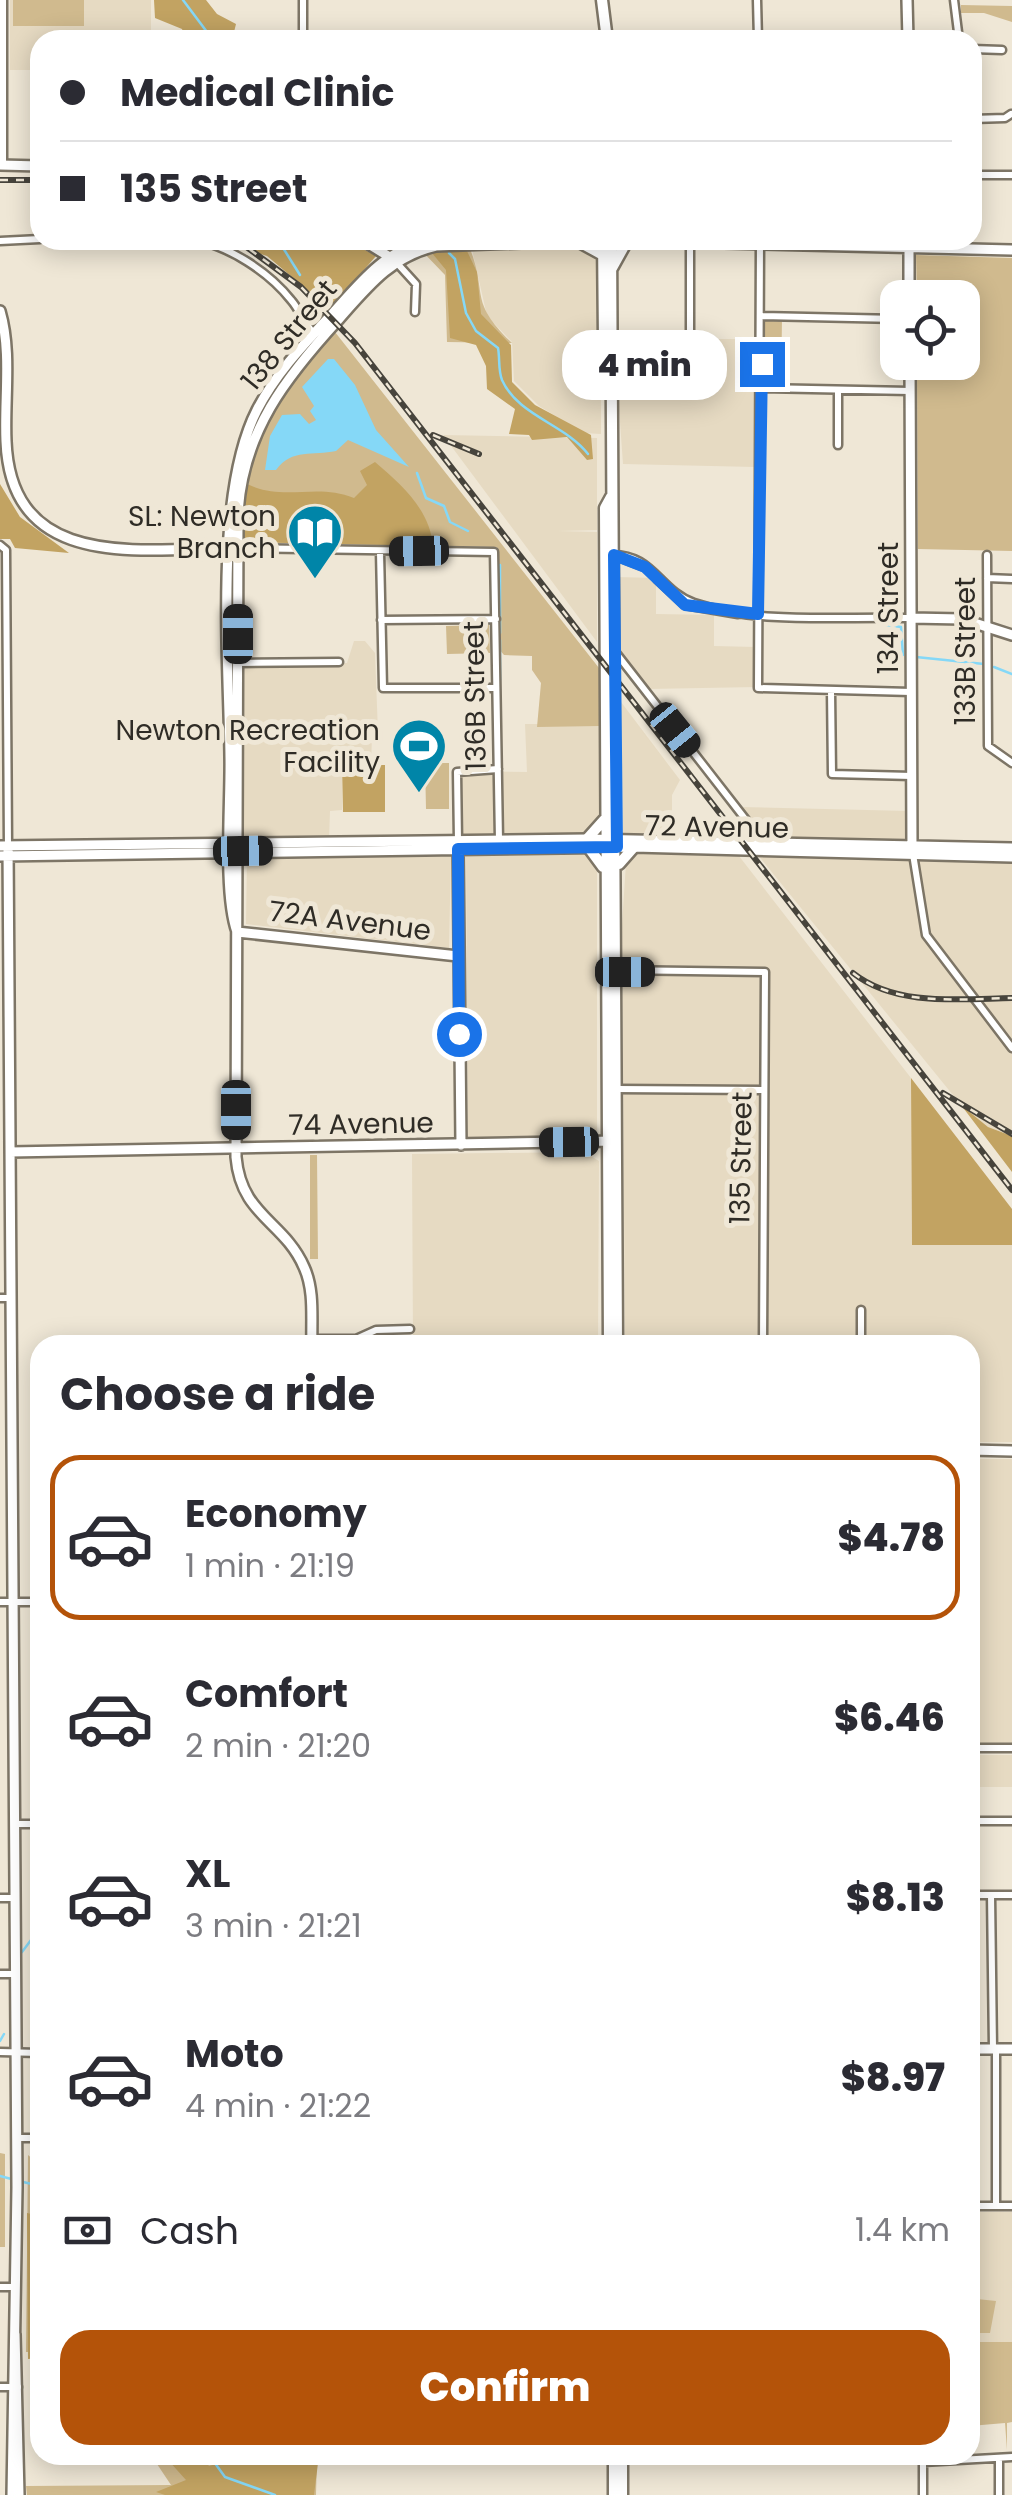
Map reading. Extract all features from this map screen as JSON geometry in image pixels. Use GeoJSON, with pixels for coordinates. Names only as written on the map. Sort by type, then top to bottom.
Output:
{"type":"FeatureCollection","features":[{"type":"Feature","properties":{"kind":"main road"},"geometry":{"type":"LineString","coordinates":[[907,0],[908,30]]}},
{"type":"Feature","properties":{"kind":"main road"},"geometry":{"type":"LineString","coordinates":[[606,3],[606,30]]}},
{"type":"Feature","properties":{"kind":"main road"},"geometry":{"type":"LineString","coordinates":[[2,165],[30,166]]}},
{"type":"Feature","properties":{"kind":"main road"},"geometry":{"type":"LineString","coordinates":[[982,248],[1012,250]]}},
{"type":"Feature","properties":{"kind":"main road"},"geometry":{"type":"LineString","coordinates":[[378,250],[392,259]]}},
{"type":"Feature","properties":{"kind":"main road"},"geometry":{"type":"LineString","coordinates":[[392,259],[408,250]]}},
{"type":"Feature","properties":{"kind":"main road"},"geometry":{"type":"LineString","coordinates":[[392,259],[420,250]]}},
{"type":"Feature","properties":{"kind":"main road"},"geometry":{"type":"LineString","coordinates":[[592,250],[603,256]]}},
{"type":"Feature","properties":{"kind":"main road"},"geometry":{"type":"LineString","coordinates":[[603,250],[604,340],[610,349]]}},
{"type":"Feature","properties":{"kind":"main road"},"geometry":{"type":"LineString","coordinates":[[611,250],[604,819],[588,843],[611,871]]}},
{"type":"Feature","properties":{"kind":"main road"},"geometry":{"type":"LineString","coordinates":[[612,269],[622,250]]}},
{"type":"Feature","properties":{"kind":"main road"},"geometry":{"type":"LineString","coordinates":[[909,250],[909,280]]}},
{"type":"Feature","properties":{"kind":"main road","name":"138 Street"},"geometry":{"type":"LineString","coordinates":[[234,847],[238,664],[232,492],[245,438],[278,376],[314,334],[392,259]]}},
{"type":"Feature","properties":{"kind":"main road","name":"138 Street"},"geometry":{"type":"LineString","coordinates":[[311,1335],[306,1272],[294,1250],[248,1202],[240,1183],[236,1148],[234,548],[244,471],[266,410],[292,370],[392,259]]}},
{"type":"Feature","properties":{"kind":"main road"},"geometry":{"type":"LineString","coordinates":[[0,311],[5,344],[6,457],[12,480],[39,521],[76,544],[114,549],[234,548]]}},
{"type":"Feature","properties":{"kind":"main road","name":"134 Street"},"geometry":{"type":"LineString","coordinates":[[910,380],[912,850]]}},
{"type":"Feature","properties":{"kind":"main road"},"geometry":{"type":"LineString","coordinates":[[609,555],[615,652],[611,970],[616,1089],[609,1335]]}},
{"type":"Feature","properties":{"kind":"main road"},"geometry":{"type":"LineString","coordinates":[[911,618],[959,619],[1012,635]]}},
{"type":"Feature","properties":{"kind":"main road"},"geometry":{"type":"LineString","coordinates":[[606,640],[615,652]]}},
{"type":"Feature","properties":{"kind":"main road"},"geometry":{"type":"LineString","coordinates":[[604,819],[611,843]]}},
{"type":"Feature","properties":{"kind":"main road","name":"72 Avenue"},"geometry":{"type":"LineString","coordinates":[[458,845],[499,840],[588,843]]}},
{"type":"Feature","properties":{"kind":"main road","name":"72 Avenue"},"geometry":{"type":"LineString","coordinates":[[4,851],[758,842],[1012,856]]}},
{"type":"Feature","properties":{"kind":"main road","name":"72 Avenue"},"geometry":{"type":"LineString","coordinates":[[611,843],[634,847],[1012,848]]}},
{"type":"Feature","properties":{"kind":"main road"},"geometry":{"type":"LineString","coordinates":[[458,845],[461,1146]]}},
{"type":"Feature","properties":{"kind":"main road"},"geometry":{"type":"LineString","coordinates":[[611,871],[634,847]]}},
{"type":"Feature","properties":{"kind":"main road"},"geometry":{"type":"LineString","coordinates":[[4,851],[10,1152],[5,1298],[6,1602],[14,1898],[16,2495]]}},
{"type":"Feature","properties":{"kind":"main road","name":"72A Avenue"},"geometry":{"type":"LineString","coordinates":[[237,932],[458,956]]}},
{"type":"Feature","properties":{"kind":"main road"},"geometry":{"type":"LineString","coordinates":[[611,970],[607,1031],[617,1335]]}},
{"type":"Feature","properties":{"kind":"main road"},"geometry":{"type":"LineString","coordinates":[[607,1031],[616,1089]]}},
{"type":"Feature","properties":{"kind":"main road","name":"74 Avenue"},"geometry":{"type":"LineString","coordinates":[[10,1152],[612,1144]]}},
{"type":"Feature","properties":{"kind":"main road"},"geometry":{"type":"LineString","coordinates":[[980,1450],[1012,1451]]}},
{"type":"Feature","properties":{"kind":"main road"},"geometry":{"type":"LineString","coordinates":[[980,2049],[1012,2049]]}},
{"type":"Feature","properties":{"kind":"main road"},"geometry":{"type":"LineString","coordinates":[[614,2465],[614,2495]]}},
{"type":"Feature","properties":{"kind":"main road"},"geometry":{"type":"LineString","coordinates":[[622,2465],[622,2495]]}},
{"type":"Feature","properties":{"kind":"street"},"geometry":{"type":"LineString","coordinates":[[2,165],[3,0]]}},
{"type":"Feature","properties":{"kind":"street"},"geometry":{"type":"LineString","coordinates":[[303,0],[303,30]]}},
{"type":"Feature","properties":{"kind":"street"},"geometry":{"type":"LineString","coordinates":[[758,0],[758,30]]}},
{"type":"Feature","properties":{"kind":"street"},"geometry":{"type":"LineString","coordinates":[[954,0],[958,30]]}},
{"type":"Feature","properties":{"kind":"street"},"geometry":{"type":"LineString","coordinates":[[982,49],[1002,50]]}},
{"type":"Feature","properties":{"kind":"street"},"geometry":{"type":"LineString","coordinates":[[982,118],[1005,118],[1010,114]]}},
{"type":"Feature","properties":{"kind":"street"},"geometry":{"type":"LineString","coordinates":[[982,176],[1012,175]]}},
{"type":"Feature","properties":{"kind":"street"},"geometry":{"type":"LineString","coordinates":[[0,240],[30,239]]}},
{"type":"Feature","properties":{"kind":"street"},"geometry":{"type":"LineString","coordinates":[[224,250],[266,276],[290,297],[314,334]]}},
{"type":"Feature","properties":{"kind":"street"},"geometry":{"type":"LineString","coordinates":[[690,250],[690,338]]}},
{"type":"Feature","properties":{"kind":"street"},"geometry":{"type":"LineString","coordinates":[[760,250],[762,388],[754,613],[758,688],[911,692]]}},
{"type":"Feature","properties":{"kind":"street"},"geometry":{"type":"LineString","coordinates":[[392,259],[416,284],[415,312]]}},
{"type":"Feature","properties":{"kind":"street"},"geometry":{"type":"LineString","coordinates":[[762,316],[880,319]]}},
{"type":"Feature","properties":{"kind":"street"},"geometry":{"type":"LineString","coordinates":[[762,388],[910,391]]}},
{"type":"Feature","properties":{"kind":"street"},"geometry":{"type":"LineString","coordinates":[[838,391],[838,445]]}},
{"type":"Feature","properties":{"kind":"street"},"geometry":{"type":"LineString","coordinates":[[2,545],[4,851]]}},
{"type":"Feature","properties":{"kind":"street"},"geometry":{"type":"LineString","coordinates":[[234,548],[380,552],[383,688],[496,688]]}},
{"type":"Feature","properties":{"kind":"street","name":"136B Street"},"geometry":{"type":"LineString","coordinates":[[380,552],[494,552],[499,840]]}},
{"type":"Feature","properties":{"kind":"street"},"geometry":{"type":"LineString","coordinates":[[609,555],[645,567],[685,605],[705,611],[911,618]]}},
{"type":"Feature","properties":{"kind":"street","name":"133B Street"},"geometry":{"type":"LineString","coordinates":[[986,555],[988,746],[1012,763]]}},
{"type":"Feature","properties":{"kind":"street"},"geometry":{"type":"LineString","coordinates":[[987,578],[1012,579]]}},
{"type":"Feature","properties":{"kind":"street"},"geometry":{"type":"LineString","coordinates":[[381,620],[496,619]]}},
{"type":"Feature","properties":{"kind":"street"},"geometry":{"type":"LineString","coordinates":[[615,652],[746,820],[758,842]]}},
{"type":"Feature","properties":{"kind":"street"},"geometry":{"type":"LineString","coordinates":[[238,664],[340,662]]}},
{"type":"Feature","properties":{"kind":"street"},"geometry":{"type":"LineString","coordinates":[[831,690],[832,774],[912,776]]}},
{"type":"Feature","properties":{"kind":"street"},"geometry":{"type":"LineString","coordinates":[[458,845],[457,772],[498,770]]}},
{"type":"Feature","properties":{"kind":"street"},"geometry":{"type":"LineString","coordinates":[[912,850],[926,935],[1012,1048]]}},
{"type":"Feature","properties":{"kind":"street","name":"135 Street"},"geometry":{"type":"LineString","coordinates":[[611,970],[765,972],[763,1335]]}},
{"type":"Feature","properties":{"kind":"street"},"geometry":{"type":"LineString","coordinates":[[616,1089],[762,1090]]}},
{"type":"Feature","properties":{"kind":"street"},"geometry":{"type":"LineString","coordinates":[[861,1310],[862,1335]]}},
{"type":"Feature","properties":{"kind":"street"},"geometry":{"type":"LineString","coordinates":[[364,1335],[376,1330],[410,1329]]}},
{"type":"Feature","properties":{"kind":"street"},"geometry":{"type":"LineString","coordinates":[[980,1748],[1012,1748]]}},
{"type":"Feature","properties":{"kind":"street"},"geometry":{"type":"LineString","coordinates":[[980,1821],[1012,1821]]}},
{"type":"Feature","properties":{"kind":"street"},"geometry":{"type":"LineString","coordinates":[[13,1824],[30,1824]]}},
{"type":"Feature","properties":{"kind":"street"},"geometry":{"type":"LineString","coordinates":[[980,1895],[1012,1895]]}},
{"type":"Feature","properties":{"kind":"street"},"geometry":{"type":"LineString","coordinates":[[991,1895],[996,2206]]}},
{"type":"Feature","properties":{"kind":"street"},"geometry":{"type":"LineString","coordinates":[[0,1898],[14,1898]]}},
{"type":"Feature","properties":{"kind":"street"},"geometry":{"type":"LineString","coordinates":[[0,1974],[14,1974]]}},
{"type":"Feature","properties":{"kind":"street"},"geometry":{"type":"LineString","coordinates":[[0,2052],[30,2053]]}},
{"type":"Feature","properties":{"kind":"street"},"geometry":{"type":"LineString","coordinates":[[16,2138],[30,2138]]}},
{"type":"Feature","properties":{"kind":"street"},"geometry":{"type":"LineString","coordinates":[[980,2206],[1012,2206]]}},
{"type":"Feature","properties":{"kind":"street"},"geometry":{"type":"LineString","coordinates":[[0,2287],[15,2287]]}},
{"type":"Feature","properties":{"kind":"street"},"geometry":{"type":"LineString","coordinates":[[0,2387],[15,2387]]}},
{"type":"Feature","properties":{"kind":"street"},"geometry":{"type":"LineString","coordinates":[[980,2459],[1012,2457]]}},
{"type":"Feature","properties":{"kind":"street"},"geometry":{"type":"LineString","coordinates":[[999,2459],[999,2495]]}},
{"type":"Feature","properties":{"kind":"street"},"geometry":{"type":"LineString","coordinates":[[923,2465],[923,2495]]}},
{"type":"Feature","properties":{"kind":"shaded area"},"geometry":{"type":"Polygon","coordinates":[[[10,0],[151,0],[151,30],[30,30],[30,70],[10,70],[10,0]]]}},
{"type":"Feature","properties":{"kind":"shaded area"},"geometry":{"type":"Polygon","coordinates":[[[13,0],[84,0],[84,26],[13,26],[13,0]]]}},
{"type":"Feature","properties":{"kind":"shaded area"},"geometry":{"type":"Polygon","coordinates":[[[154,0],[206,0],[217,14],[236,24],[234,30],[182,30],[155,18],[154,0]]]}},
{"type":"Feature","properties":{"kind":"shaded area"},"geometry":{"type":"Polygon","coordinates":[[[961,5],[1012,6],[1012,22],[984,13],[961,13],[961,5]]]}},
{"type":"Feature","properties":{"kind":"shaded area"},"geometry":{"type":"Polygon","coordinates":[[[247,250],[365,250],[376,256],[330,309],[267,256],[247,250]]]}},
{"type":"Feature","properties":{"kind":"shaded area"},"geometry":{"type":"Polygon","coordinates":[[[470,250],[484,306],[512,343],[447,342],[445,275],[422,251],[470,250]]]}},
{"type":"Feature","properties":{"kind":"shaded area"},"geometry":{"type":"Polygon","coordinates":[[[472,250],[588,250],[596,255],[601,268],[601,434],[584,433],[539,406],[514,381],[512,342],[487,316],[472,250]]]}},
{"type":"Feature","properties":{"kind":"shaded area"},"geometry":{"type":"Polygon","coordinates":[[[467,251],[477,272],[481,314],[511,345],[512,382],[535,405],[591,435],[593,459],[587,460],[567,437],[532,440],[529,435],[509,434],[515,409],[487,389],[486,366],[476,345],[450,338],[446,270],[432,253],[467,251]]]}},
{"type":"Feature","properties":{"kind":"shaded area"},"geometry":{"type":"Polygon","coordinates":[[[916,255],[1012,258],[1012,551],[918,549],[917,380],[980,380],[980,280],[917,280],[916,255]]]}},
{"type":"Feature","properties":{"kind":"shaded area"},"geometry":{"type":"Polygon","coordinates":[[[763,318],[782,318],[781,387],[764,387],[763,318]]]}},
{"type":"Feature","properties":{"kind":"shaded area"},"geometry":{"type":"Polygon","coordinates":[[[335,332],[599,668],[599,726],[537,727],[541,683],[532,670],[532,656],[504,655],[498,648],[497,547],[243,542],[250,477],[265,426],[292,381],[335,332]]]}},
{"type":"Feature","properties":{"kind":"shaded area"},"geometry":{"type":"Polygon","coordinates":[[[614,339],[759,339],[755,467],[623,464],[614,339]]]}},
{"type":"Feature","properties":{"kind":"shaded area"},"geometry":{"type":"Polygon","coordinates":[[[443,435],[597,438],[597,530],[558,531],[597,532],[597,642],[443,435]]]}},
{"type":"Feature","properties":{"kind":"shaded area"},"geometry":{"type":"Polygon","coordinates":[[[375,462],[420,510],[433,546],[243,542],[245,483],[273,492],[326,492],[354,498],[367,485],[360,471],[375,462]]]}},
{"type":"Feature","properties":{"kind":"shaded area"},"geometry":{"type":"Polygon","coordinates":[[[0,484],[20,517],[69,553],[15,548],[10,539],[0,539],[0,484]]]}},
{"type":"Feature","properties":{"kind":"shaded area"},"geometry":{"type":"Polygon","coordinates":[[[616,577],[656,578],[656,614],[714,615],[714,646],[756,647],[757,687],[648,689],[618,649],[616,577]]]}},
{"type":"Feature","properties":{"kind":"shaded area"},"geometry":{"type":"Polygon","coordinates":[[[489,625],[490,653],[447,654],[446,626],[489,625]]]}},
{"type":"Feature","properties":{"kind":"shaded area"},"geometry":{"type":"Polygon","coordinates":[[[354,641],[365,641],[375,653],[378,733],[372,737],[371,764],[342,764],[342,810],[330,811],[329,840],[240,842],[237,663],[347,663],[354,641]]]}},
{"type":"Feature","properties":{"kind":"shaded area"},"geometry":{"type":"Polygon","coordinates":[[[621,702],[680,780],[672,795],[672,835],[623,833],[621,702]]]}},
{"type":"Feature","properties":{"kind":"shaded area"},"geometry":{"type":"Polygon","coordinates":[[[525,724],[600,724],[603,815],[585,835],[461,838],[461,771],[527,772],[525,724]]]}},
{"type":"Feature","properties":{"kind":"shaded area"},"geometry":{"type":"Polygon","coordinates":[[[425,763],[449,763],[449,809],[426,809],[425,763]]]}},
{"type":"Feature","properties":{"kind":"shaded area"},"geometry":{"type":"Polygon","coordinates":[[[342,765],[385,765],[385,812],[343,812],[342,765]]]}},
{"type":"Feature","properties":{"kind":"shaded area"},"geometry":{"type":"Polygon","coordinates":[[[739,807],[909,811],[911,844],[763,840],[739,807]]]}},
{"type":"Feature","properties":{"kind":"shaded area"},"geometry":{"type":"Polygon","coordinates":[[[638,852],[739,856],[911,1078],[912,1245],[1012,1245],[1012,1442],[980,1442],[980,1335],[625,1335],[622,925],[626,863],[638,852]]]}},
{"type":"Feature","properties":{"kind":"shaded area"},"geometry":{"type":"Polygon","coordinates":[[[586,853],[597,872],[597,1131],[589,1136],[468,1138],[466,854],[586,853]]]}},
{"type":"Feature","properties":{"kind":"shaded area"},"geometry":{"type":"Polygon","coordinates":[[[451,854],[449,948],[246,924],[247,856],[451,854]]]}},
{"type":"Feature","properties":{"kind":"shaded area"},"geometry":{"type":"Polygon","coordinates":[[[758,855],[1012,862],[1012,1136],[988,1127],[961,1105],[758,855]]]}},
{"type":"Feature","properties":{"kind":"shaded area"},"geometry":{"type":"Polygon","coordinates":[[[911,1078],[1012,1209],[1012,1245],[912,1245],[911,1078]]]}},
{"type":"Feature","properties":{"kind":"shaded area"},"geometry":{"type":"Polygon","coordinates":[[[961,1105],[988,1127],[1012,1136],[1012,1172],[961,1105]]]}},
{"type":"Feature","properties":{"kind":"shaded area"},"geometry":{"type":"Polygon","coordinates":[[[584,1152],[599,1161],[598,1335],[413,1335],[412,1154],[584,1152]]]}},
{"type":"Feature","properties":{"kind":"shaded area"},"geometry":{"type":"Polygon","coordinates":[[[310,1155],[317,1155],[318,1259],[310,1259],[310,1155]]]}},
{"type":"Feature","properties":{"kind":"shaded area"},"geometry":{"type":"Polygon","coordinates":[[[980,1459],[1012,1459],[1012,1743],[980,1743],[980,1459]]]}},
{"type":"Feature","properties":{"kind":"shaded area"},"geometry":{"type":"Polygon","coordinates":[[[980,1755],[1012,1755],[1012,1787],[980,1787],[980,1755]]]}},
{"type":"Feature","properties":{"kind":"shaded area"},"geometry":{"type":"Polygon","coordinates":[[[0,2153],[5,2154],[5,2247],[0,2247],[0,2153]]]}},
{"type":"Feature","properties":{"kind":"shaded area"},"geometry":{"type":"Polygon","coordinates":[[[28,2155],[30,2352],[26,2352],[28,2155]]]}},
{"type":"Feature","properties":{"kind":"shaded area"},"geometry":{"type":"Polygon","coordinates":[[[980,2212],[1012,2212],[1012,2342],[980,2342],[980,2212]]]}},
{"type":"Feature","properties":{"kind":"shaded area"},"geometry":{"type":"Polygon","coordinates":[[[27,2213],[30,2214],[28,2359],[27,2213]]]}},
{"type":"Feature","properties":{"kind":"shaded area"},"geometry":{"type":"Polygon","coordinates":[[[980,2299],[996,2301],[990,2333],[980,2333],[980,2299]]]}},
{"type":"Feature","properties":{"kind":"shaded area"},"geometry":{"type":"Polygon","coordinates":[[[980,2342],[1012,2342],[1012,2422],[1007,2423],[1007,2450],[1005,2423],[980,2425],[980,2342]]]}},
{"type":"Feature","properties":{"kind":"shaded area"},"geometry":{"type":"Polygon","coordinates":[[[158,2465],[317,2465],[316,2495],[27,2495],[26,2486],[171,2485],[158,2465]]]}},
{"type":"Feature","properties":{"kind":"shaded area"},"geometry":{"type":"Polygon","coordinates":[[[172,2465],[318,2465],[314,2495],[156,2492],[186,2480],[172,2465]]]}},
{"type":"Feature","properties":{"kind":"water"},"geometry":{"type":"Polygon","coordinates":[[[328,359],[334,359],[355,385],[376,430],[409,467],[348,440],[336,451],[296,456],[276,470],[265,470],[270,436],[282,415],[300,414],[309,424],[316,420],[310,411],[314,406],[302,387],[328,359]]]}},
{"type":"Feature","properties":{"kind":"waterway"},"geometry":{"type":"LineString","coordinates":[[183,0],[206,30]]}},
{"type":"Feature","properties":{"kind":"waterway"},"geometry":{"type":"LineString","coordinates":[[284,250],[300,275]]}},
{"type":"Feature","properties":{"kind":"waterway"},"geometry":{"type":"LineString","coordinates":[[449,253],[455,259],[466,313],[476,331],[498,348],[501,376],[509,392],[588,454]]}},
{"type":"Feature","properties":{"kind":"waterway"},"geometry":{"type":"LineString","coordinates":[[417,473],[426,498],[444,506],[450,522],[468,531]]}},
{"type":"Feature","properties":{"kind":"waterway"},"geometry":{"type":"LineString","coordinates":[[500,565],[500,633]]}},
{"type":"Feature","properties":{"kind":"waterway"},"geometry":{"type":"LineString","coordinates":[[879,624],[901,627],[903,655]]}},
{"type":"Feature","properties":{"kind":"waterway"},"geometry":{"type":"LineString","coordinates":[[500,640],[500,680]]}},
{"type":"Feature","properties":{"kind":"waterway"},"geometry":{"type":"LineString","coordinates":[[916,657],[984,664]]}},
{"type":"Feature","properties":{"kind":"waterway"},"geometry":{"type":"LineString","coordinates":[[994,667],[1012,674]]}},
{"type":"Feature","properties":{"kind":"waterway"},"geometry":{"type":"LineString","coordinates":[[22,1952],[30,1941]]}},
{"type":"Feature","properties":{"kind":"waterway"},"geometry":{"type":"LineString","coordinates":[[0,2041],[4,2034]]}},
{"type":"Feature","properties":{"kind":"waterway"},"geometry":{"type":"LineString","coordinates":[[0,2176],[15,2180]]}},
{"type":"Feature","properties":{"kind":"waterway"},"geometry":{"type":"LineString","coordinates":[[23,2182],[30,2184]]}},
{"type":"Feature","properties":{"kind":"waterway"},"geometry":{"type":"LineString","coordinates":[[216,2465],[225,2477],[275,2495]]}},
{"type":"Feature","properties":{"kind":"railway"},"geometry":{"type":"LineString","coordinates":[[0,180],[30,180]]}},
{"type":"Feature","properties":{"kind":"railway"},"geometry":{"type":"LineString","coordinates":[[251,250],[301,287],[355,343],[1012,1190]]}},
{"type":"Feature","properties":{"kind":"railway"},"geometry":{"type":"LineString","coordinates":[[433,435],[479,454]]}},
{"type":"Feature","properties":{"kind":"railway"},"geometry":{"type":"LineString","coordinates":[[853,973],[870,984],[908,996],[1012,998]]}},
{"type":"Feature","properties":{"kind":"railway"},"geometry":{"type":"LineString","coordinates":[[943,1093],[1012,1134]]}},
{"type":"Feature","properties":{"kind":"place","name":"SL: Newton Branch"},"geometry":{"type":"Point","coordinates":[315,581]}},
{"type":"Feature","properties":{"kind":"place","name":"Newton Recreation Facility"},"geometry":{"type":"Point","coordinates":[419,795]}},
{"type":"Feature","properties":{"kind":"route"},"geometry":{"type":"LineString","coordinates":[[459,1034],[458,849],[617,847],[614,555],[645,567],[685,605],[705,611],[758,614],[762,364]]}}]}
